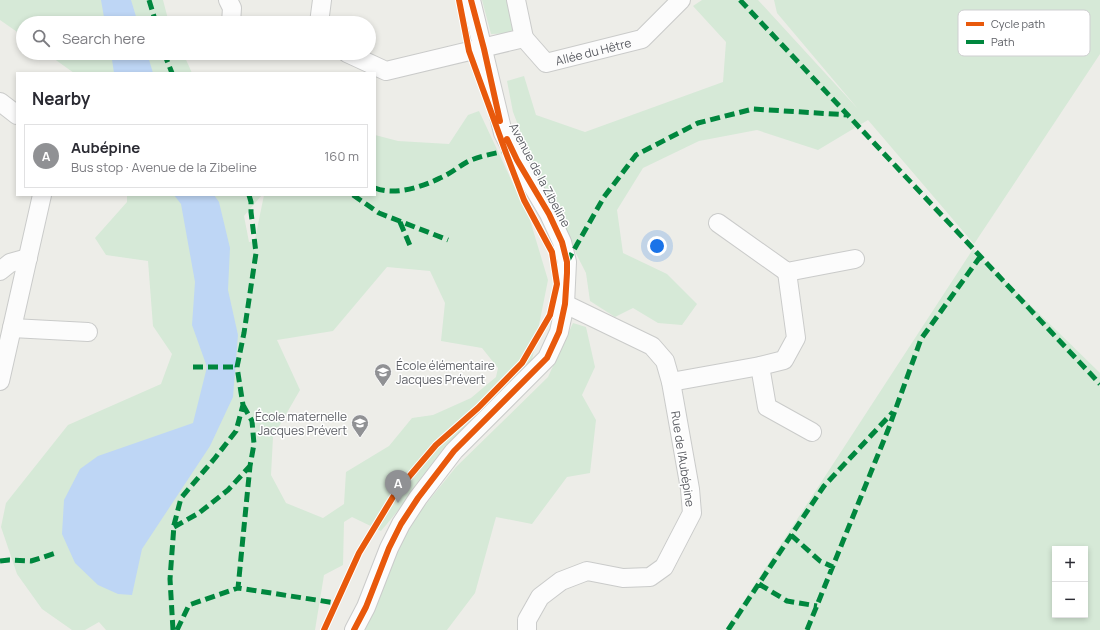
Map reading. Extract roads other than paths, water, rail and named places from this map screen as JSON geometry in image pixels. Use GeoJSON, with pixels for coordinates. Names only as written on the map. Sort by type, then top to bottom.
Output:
{"type":"FeatureCollection","features":[{"type":"Feature","properties":{"kind":"street"},"geometry":{"type":"LineString","coordinates":[[228,0],[232,8],[231,16]]}},
{"type":"Feature","properties":{"kind":"street"},"geometry":{"type":"LineString","coordinates":[[320,16],[322,0]]}},
{"type":"Feature","properties":{"kind":"street","name":"Avenue de la Zibeline"},"geometry":{"type":"LineString","coordinates":[[354,630],[366,607],[389,548],[401,524],[418,498],[454,451],[547,358],[559,332],[565,304],[567,262],[562,242],[549,214],[503,133],[471,0]]}},
{"type":"Feature","properties":{"kind":"street"},"geometry":{"type":"LineString","coordinates":[[362,60],[386,71],[484,49],[524,38],[516,0]]}},
{"type":"Feature","properties":{"kind":"street","name":"Allée du Hêtre"},"geometry":{"type":"LineString","coordinates":[[524,38],[546,63],[642,39],[681,0]]}},
{"type":"Feature","properties":{"kind":"street"},"geometry":{"type":"LineString","coordinates":[[0,102],[16,115]]}},
{"type":"Feature","properties":{"kind":"street"},"geometry":{"type":"LineString","coordinates":[[0,381],[7,331],[28,258],[42,196]]}},
{"type":"Feature","properties":{"kind":"street"},"geometry":{"type":"LineString","coordinates":[[718,223],[787,272],[854,259]]}},
{"type":"Feature","properties":{"kind":"street"},"geometry":{"type":"LineString","coordinates":[[0,271],[10,263],[28,258]]}},
{"type":"Feature","properties":{"kind":"street"},"geometry":{"type":"LineString","coordinates":[[671,382],[760,366],[784,360],[796,338],[787,272]]}},
{"type":"Feature","properties":{"kind":"street","name":"Rue de l'Aubépine"},"geometry":{"type":"LineString","coordinates":[[527,630],[527,620],[540,596],[561,581],[587,571],[623,578],[650,577],[664,567],[692,513],[690,489],[671,382],[665,361],[652,346],[565,304]]}},
{"type":"Feature","properties":{"kind":"street"},"geometry":{"type":"LineString","coordinates":[[7,331],[88,332]]}},
{"type":"Feature","properties":{"kind":"street"},"geometry":{"type":"LineString","coordinates":[[760,366],[767,407],[812,432]]}},
{"type":"Feature","properties":{"kind":"water"},"geometry":{"type":"Polygon","coordinates":[[[101,0],[131,0],[136,16],[104,16],[101,0]]]}},
{"type":"Feature","properties":{"kind":"water"},"geometry":{"type":"Polygon","coordinates":[[[112,60],[149,60],[153,72],[114,72],[112,60]]]}},
{"type":"Feature","properties":{"kind":"water"},"geometry":{"type":"Polygon","coordinates":[[[175,196],[215,196],[219,202],[230,248],[228,290],[238,335],[233,397],[210,446],[142,549],[132,595],[118,594],[98,585],[75,563],[62,534],[64,500],[80,469],[98,456],[193,423],[207,367],[192,325],[195,282],[181,204],[175,196]]]}},
{"type":"Feature","properties":{"kind":"place","name":"École élémentaire Jacques Prévert"},"geometry":{"type":"Point","coordinates":[383,387]}},
{"type":"Feature","properties":{"kind":"place","name":"École maternelle Jacques Prévert"},"geometry":{"type":"Point","coordinates":[360,438]}},
{"type":"Feature","properties":{"kind":"place","name":"Aubépine"},"geometry":{"type":"Point","coordinates":[398,503]}}]}
